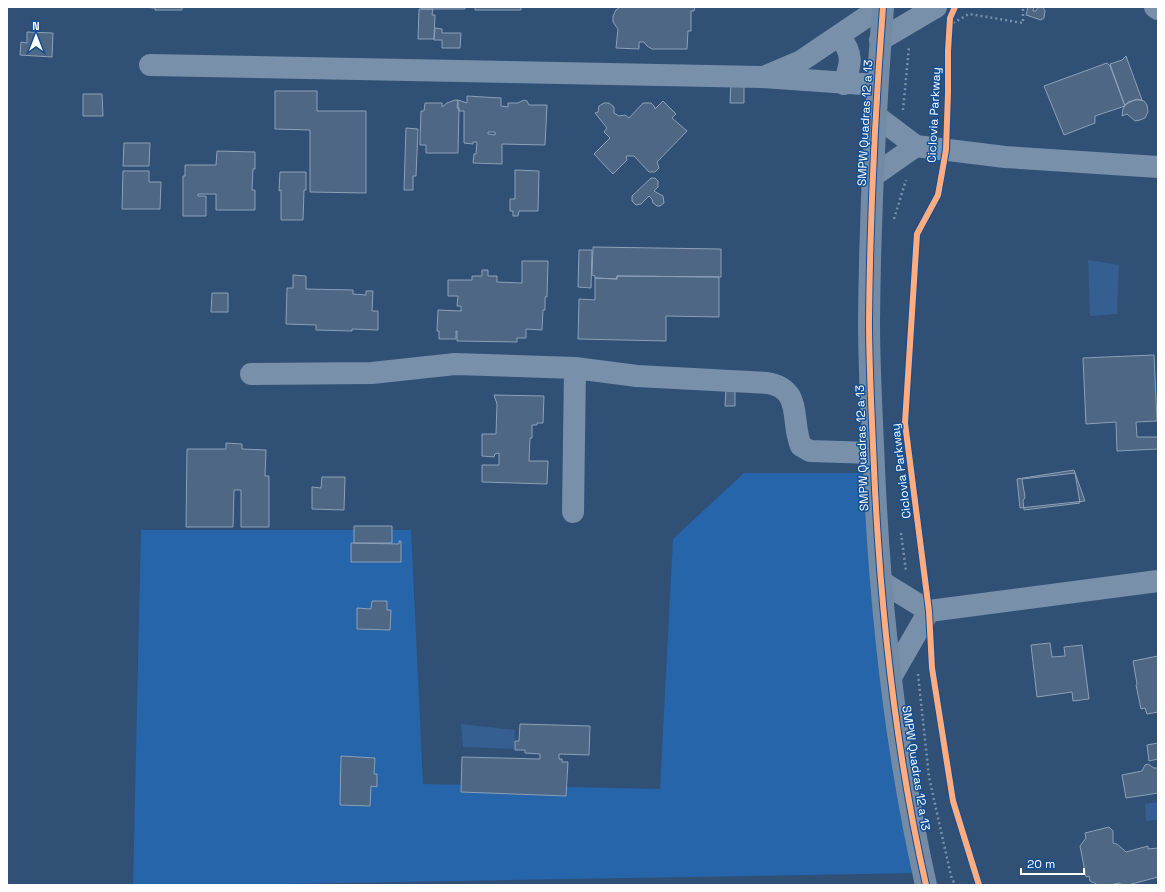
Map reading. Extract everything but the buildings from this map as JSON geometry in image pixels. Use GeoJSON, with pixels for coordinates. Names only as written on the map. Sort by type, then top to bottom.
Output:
{"type":"FeatureCollection","features":[{"type":"Feature","properties":{"kind":"street"},"geometry":{"type":"LineString","coordinates":[[761,77],[789,67],[882,7]]}},
{"type":"Feature","properties":{"kind":"street","name":"SMPW Quadras 12 a 13"},"geometry":{"type":"LineString","coordinates":[[882,7],[877,85],[870,263],[869,325],[873,453],[877,529],[891,677],[911,812],[927,884]]}},
{"type":"Feature","properties":{"kind":"street"},"geometry":{"type":"LineString","coordinates":[[880,40],[946,20]]}},
{"type":"Feature","properties":{"kind":"street"},"geometry":{"type":"LineString","coordinates":[[838,36],[850,52],[849,69],[839,83]]}},
{"type":"Feature","properties":{"kind":"street"},"geometry":{"type":"LineString","coordinates":[[819,49],[819,59],[822,68],[839,83]]}},
{"type":"Feature","properties":{"kind":"street"},"geometry":{"type":"LineString","coordinates":[[150,65],[761,77],[877,85]]}},
{"type":"Feature","properties":{"kind":"street"},"geometry":{"type":"LineString","coordinates":[[876,116],[914,147],[1005,157],[1158,167]]}},
{"type":"Feature","properties":{"kind":"street"},"geometry":{"type":"LineString","coordinates":[[873,176],[914,147]]}},
{"type":"Feature","properties":{"kind":"street"},"geometry":{"type":"LineString","coordinates":[[251,374],[372,373],[455,364],[575,368],[637,376],[775,384],[781,386],[788,393],[793,402],[801,446],[810,451],[873,453]]}},
{"type":"Feature","properties":{"kind":"street"},"geometry":{"type":"LineString","coordinates":[[573,512],[575,368]]}},
{"type":"Feature","properties":{"kind":"street"},"geometry":{"type":"LineString","coordinates":[[882,582],[929,611],[1158,581]]}},
{"type":"Feature","properties":{"kind":"street"},"geometry":{"type":"LineString","coordinates":[[891,677],[929,611]]}},
{"type":"Feature","properties":{"kind":"path"},"geometry":{"type":"LineString","coordinates":[[946,20],[969,14],[1024,23],[1024,7]]}},
{"type":"Feature","properties":{"kind":"path"},"geometry":{"type":"LineString","coordinates":[[903,113],[909,45]]}},
{"type":"Feature","properties":{"kind":"path"},"geometry":{"type":"LineString","coordinates":[[894,222],[914,147]]}},
{"type":"Feature","properties":{"kind":"path"},"geometry":{"type":"LineString","coordinates":[[901,530],[909,600]]}},
{"type":"Feature","properties":{"kind":"path"},"geometry":{"type":"LineString","coordinates":[[914,638],[929,777],[954,885]]}},
{"type":"Feature","properties":{"kind":"shaded area"},"geometry":{"type":"Polygon","coordinates":[[[1088,260],[1119,265],[1117,314],[1090,316],[1088,260]]]}},
{"type":"Feature","properties":{"kind":"shaded area"},"geometry":{"type":"Polygon","coordinates":[[[744,473],[874,473],[923,873],[223,885],[133,885],[141,530],[411,530],[423,784],[660,789],[673,539],[744,473]]]}},
{"type":"Feature","properties":{"kind":"shaded area"},"geometry":{"type":"Polygon","coordinates":[[[461,724],[515,730],[514,749],[463,747],[461,724]]]}},
{"type":"Feature","properties":{"kind":"shaded area"},"geometry":{"type":"Polygon","coordinates":[[[1158,802],[1158,820],[1146,821],[1145,804],[1158,802]]]}},
{"type":"Feature","properties":{"kind":"cycle path"},"geometry":{"type":"LineString","coordinates":[[883,7],[873,164],[870,243],[869,321],[874,468],[880,573],[891,677],[906,782],[926,885]]}},
{"type":"Feature","properties":{"kind":"cycle path","name":"Ciclovia Parkway"},"geometry":{"type":"LineString","coordinates":[[955,7],[950,18],[946,150],[938,195],[917,234],[905,423],[929,611],[932,668],[953,801],[979,885]]}}]}
